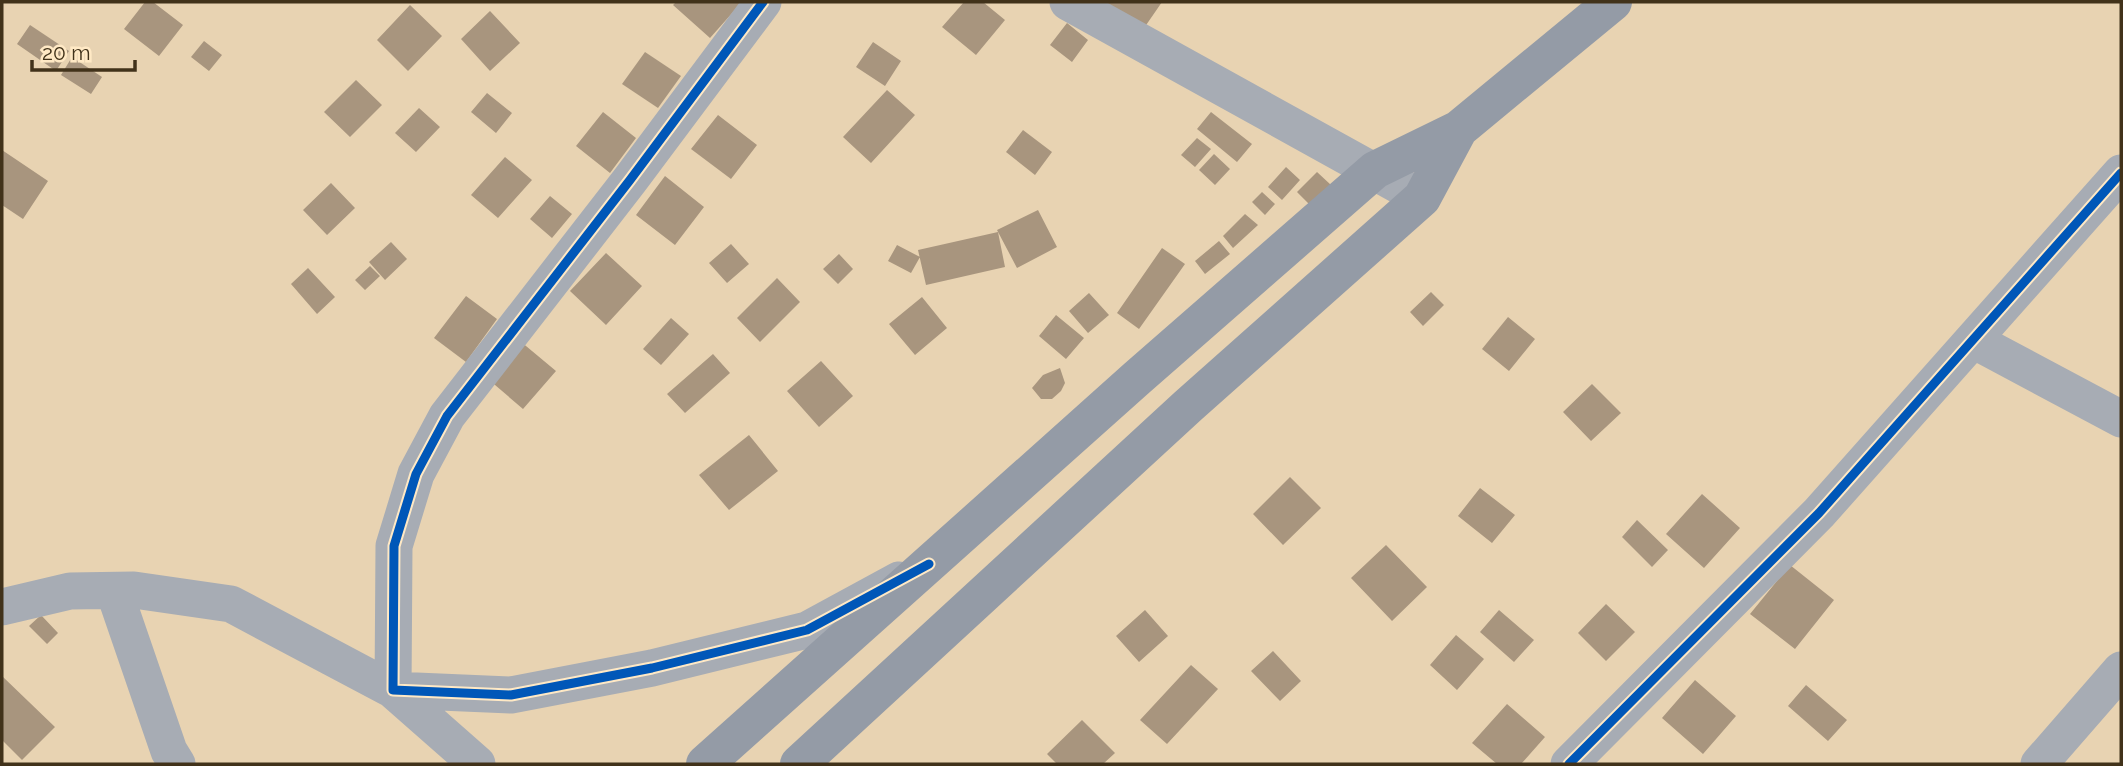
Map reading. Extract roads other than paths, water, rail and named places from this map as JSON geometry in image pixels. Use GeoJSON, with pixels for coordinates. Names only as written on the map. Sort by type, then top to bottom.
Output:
{"type":"FeatureCollection","features":[{"type":"Feature","properties":{"kind":"main road"},"geometry":{"type":"LineString","coordinates":[[705,764],[1137,378],[1375,170],[1459,129],[1613,2]]}},
{"type":"Feature","properties":{"kind":"main road"},"geometry":{"type":"LineString","coordinates":[[799,764],[1188,406],[1422,198],[1459,129]]}},
{"type":"Feature","properties":{"kind":"street"},"geometry":{"type":"LineString","coordinates":[[393,690],[394,546],[416,474],[447,416],[630,180],[763,2]]}},
{"type":"Feature","properties":{"kind":"street"},"geometry":{"type":"LineString","coordinates":[[1068,2],[1422,198]]}},
{"type":"Feature","properties":{"kind":"street"},"geometry":{"type":"LineString","coordinates":[[1569,764],[1819,513],[2121,173]]}},
{"type":"Feature","properties":{"kind":"street"},"geometry":{"type":"LineString","coordinates":[[1973,340],[2121,419]]}},
{"type":"Feature","properties":{"kind":"street"},"geometry":{"type":"LineString","coordinates":[[393,690],[511,695],[652,668],[807,630],[929,564]]}},
{"type":"Feature","properties":{"kind":"street"},"geometry":{"type":"LineString","coordinates":[[2,607],[70,592],[134,590],[231,604],[393,690],[477,764]]}},
{"type":"Feature","properties":{"kind":"street"},"geometry":{"type":"LineString","coordinates":[[114,591],[169,751],[177,764]]}},
{"type":"Feature","properties":{"kind":"street"},"geometry":{"type":"LineString","coordinates":[[2039,764],[2121,670]]}}]}
